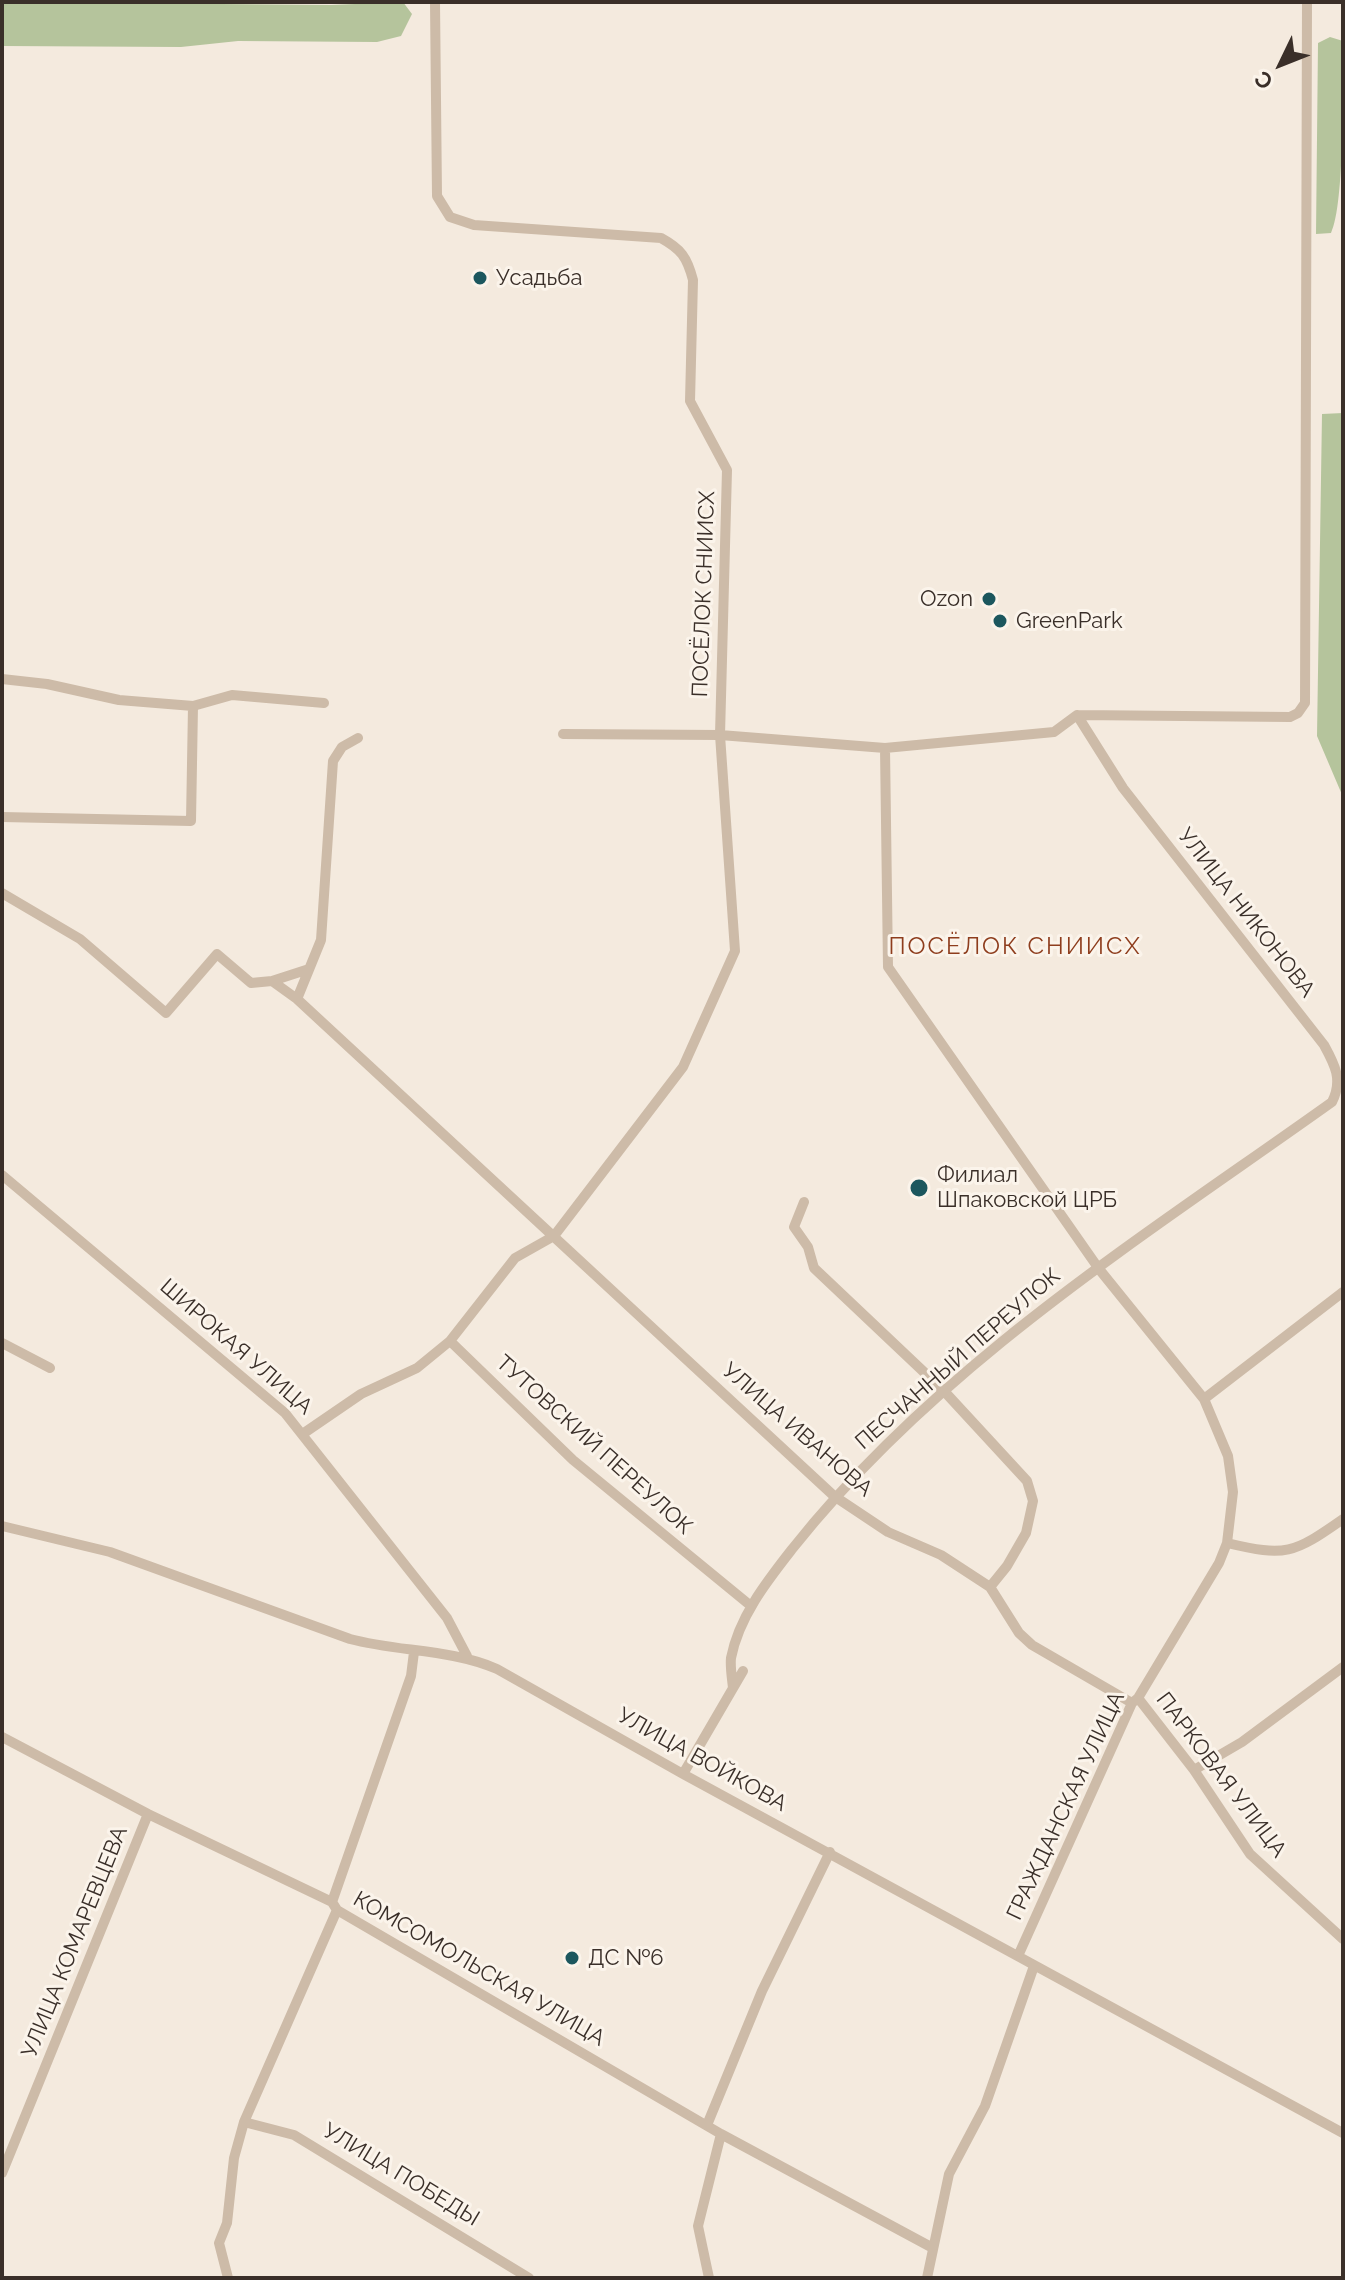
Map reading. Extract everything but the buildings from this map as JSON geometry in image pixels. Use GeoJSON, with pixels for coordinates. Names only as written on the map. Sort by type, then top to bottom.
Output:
{"type":"FeatureCollection","features":[{"type":"Feature","properties":{"kind":"street","name":"ПОСЁЛОК СНИИСХ"},"geometry":{"type":"LineString","coordinates":[[435,2],[437,196],[450,217],[474,225],[661,238],[682,251],[693,280],[690,401],[727,470],[720,735],[735,951],[683,1067],[554,1236]]}},
{"type":"Feature","properties":{"kind":"street"},"geometry":{"type":"LineString","coordinates":[[563,734],[720,735],[885,748],[1054,732],[1077,715],[1290,717],[1298,713],[1305,703],[1307,2]]}},
{"type":"Feature","properties":{"kind":"street"},"geometry":{"type":"LineString","coordinates":[[2,679],[47,684],[119,700],[193,706],[232,695],[324,703]]}},
{"type":"Feature","properties":{"kind":"street"},"geometry":{"type":"LineString","coordinates":[[2,817],[191,821],[193,706]]}},
{"type":"Feature","properties":{"kind":"street","name":"УЛИЦА НИКОНОВА"},"geometry":{"type":"LineString","coordinates":[[1077,715],[1123,788],[1324,1045],[1335,1065],[1339,1087],[1332,1102],[1099,1269]]}},
{"type":"Feature","properties":{"kind":"street"},"geometry":{"type":"LineString","coordinates":[[297,999],[321,940],[333,761],[342,747],[358,738]]}},
{"type":"Feature","properties":{"kind":"street","name":"ГРАЖДАНСКАЯ УЛИЦА"},"geometry":{"type":"LineString","coordinates":[[885,748],[888,967],[1099,1269],[1204,1399],[1228,1456],[1233,1492],[1227,1543],[1219,1563],[1135,1701],[1018,1956]]}},
{"type":"Feature","properties":{"kind":"street"},"geometry":{"type":"LineString","coordinates":[[2,893],[80,939],[166,1013],[217,954],[251,983],[272,981],[309,969]]}},
{"type":"Feature","properties":{"kind":"street","name":"УЛИЦА ИВАНОВА"},"geometry":{"type":"LineString","coordinates":[[272,981],[297,999],[834,1496],[888,1532],[941,1555],[990,1587],[1019,1633],[1032,1645],[1135,1701]]}},
{"type":"Feature","properties":{"kind":"street","name":"ШИРОКАЯ УЛИЦА"},"geometry":{"type":"LineString","coordinates":[[2,1175],[245,1377],[304,1433],[447,1618],[467,1656]]}},
{"type":"Feature","properties":{"kind":"street"},"geometry":{"type":"LineString","coordinates":[[804,1202],[794,1227],[808,1247],[814,1268],[944,1391],[1027,1481],[1033,1501],[1026,1533],[1007,1566],[990,1587]]}},
{"type":"Feature","properties":{"kind":"street"},"geometry":{"type":"LineString","coordinates":[[304,1433],[361,1394],[417,1368],[450,1341],[515,1258],[554,1236]]}},
{"type":"Feature","properties":{"kind":"street","name":"ПЕСЧАННЫЙ ПЕРЕУЛОК"},"geometry":{"type":"LineString","coordinates":[[733,1688],[731,1658],[751,1606],[834,1496],[944,1391],[1085,1275],[1099,1269]]}},
{"type":"Feature","properties":{"kind":"street"},"geometry":{"type":"LineString","coordinates":[[1204,1399],[1343,1292]]}},
{"type":"Feature","properties":{"kind":"street","name":"ТУТОВСКИЙ ПЕРЕУЛОК"},"geometry":{"type":"LineString","coordinates":[[450,1341],[573,1460],[751,1606]]}},
{"type":"Feature","properties":{"kind":"street"},"geometry":{"type":"LineString","coordinates":[[2,1343],[50,1368]]}},
{"type":"Feature","properties":{"kind":"street"},"geometry":{"type":"LineString","coordinates":[[1227,1543],[1271,1554],[1299,1548],[1343,1519]]}},
{"type":"Feature","properties":{"kind":"street","name":"УЛИЦА ВОЙКОВА"},"geometry":{"type":"LineString","coordinates":[[2,1526],[110,1552],[350,1639],[414,1652],[467,1656],[497,1669],[683,1774],[1343,2133]]}},
{"type":"Feature","properties":{"kind":"street"},"geometry":{"type":"LineString","coordinates":[[228,2278],[219,2243],[227,2223],[234,2158],[244,2122],[334,1906],[411,1676],[414,1652]]}},
{"type":"Feature","properties":{"kind":"street"},"geometry":{"type":"LineString","coordinates":[[1194,1770],[1242,1742],[1343,1667]]}},
{"type":"Feature","properties":{"kind":"street"},"geometry":{"type":"LineString","coordinates":[[683,1774],[743,1671]]}},
{"type":"Feature","properties":{"kind":"street","name":"ПАРКОВАЯ УЛИЦА"},"geometry":{"type":"LineString","coordinates":[[1135,1701],[1194,1770],[1250,1854],[1343,1939]]}},
{"type":"Feature","properties":{"kind":"street","name":"КОМСОМОЛЬСКАЯ УЛИЦА"},"geometry":{"type":"LineString","coordinates":[[2,1737],[334,1906],[721,2134],[931,2247]]}},
{"type":"Feature","properties":{"kind":"street","name":"УЛИЦА КОМАРЕВЦЕВА"},"geometry":{"type":"LineString","coordinates":[[2,2173],[148,1814]]}},
{"type":"Feature","properties":{"kind":"street"},"geometry":{"type":"LineString","coordinates":[[707,2125],[762,1991],[830,1852]]}},
{"type":"Feature","properties":{"kind":"street"},"geometry":{"type":"LineString","coordinates":[[927,2278],[931,2247],[949,2174],[985,2106],[1034,1966]]}},
{"type":"Feature","properties":{"kind":"street","name":"УЛИЦА ПОБЕДЫ"},"geometry":{"type":"LineString","coordinates":[[244,2122],[294,2135],[529,2278]]}},
{"type":"Feature","properties":{"kind":"street"},"geometry":{"type":"LineString","coordinates":[[709,2278],[698,2226],[721,2134]]}},
{"type":"Feature","properties":{"kind":"green space"},"geometry":{"type":"Polygon","coordinates":[[[2,2],[331,5],[403,2],[412,14],[401,36],[377,42],[238,41],[181,47],[2,46],[2,2]]]}},
{"type":"Feature","properties":{"kind":"green space"},"geometry":{"type":"Polygon","coordinates":[[[1330,37],[1343,41],[1341,170],[1336,218],[1331,233],[1316,234],[1318,43],[1330,37]]]}},
{"type":"Feature","properties":{"kind":"green space"},"geometry":{"type":"Polygon","coordinates":[[[1343,413],[1343,797],[1317,736],[1322,414],[1343,413]]]}},
{"type":"Feature","properties":{"kind":"place","name":"Усадьба"},"geometry":{"type":"Point","coordinates":[480,278]}},
{"type":"Feature","properties":{"kind":"place","name":"Ozon"},"geometry":{"type":"Point","coordinates":[989,599]}},
{"type":"Feature","properties":{"kind":"place","name":"GreenPark"},"geometry":{"type":"Point","coordinates":[1000,621]}},
{"type":"Feature","properties":{"kind":"place","name":"Филиал Шпаковской ЦРБ"},"geometry":{"type":"Point","coordinates":[919,1188]}},
{"type":"Feature","properties":{"kind":"place","name":"ДС №6"},"geometry":{"type":"Point","coordinates":[572,1958]}},
{"type":"Feature","properties":{"kind":"district","name":"ПОСЁЛОК СНИИСХ"},"geometry":{"type":"Point","coordinates":[1015,947]}}]}
